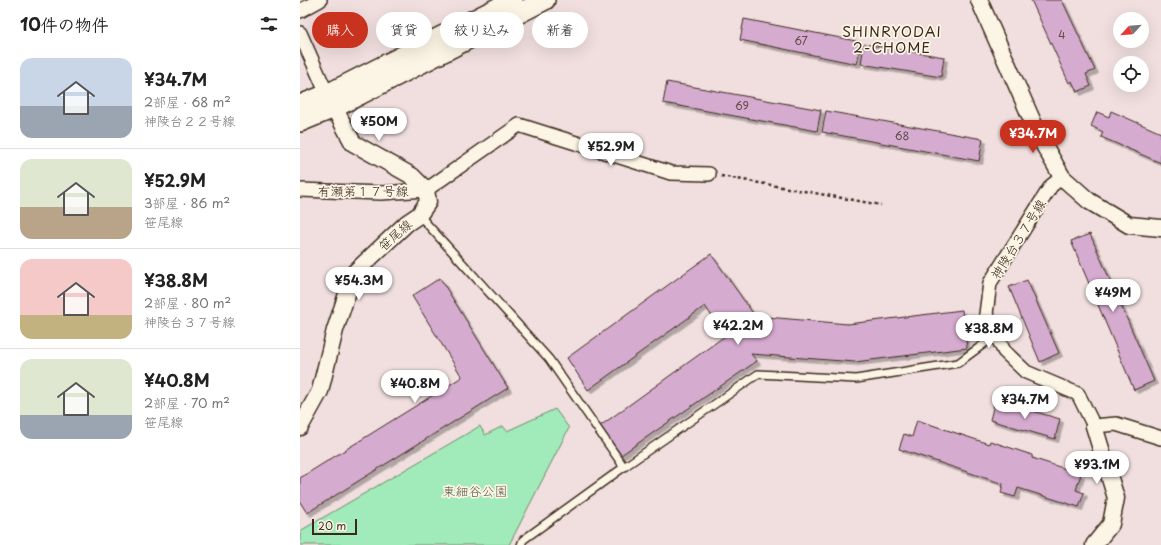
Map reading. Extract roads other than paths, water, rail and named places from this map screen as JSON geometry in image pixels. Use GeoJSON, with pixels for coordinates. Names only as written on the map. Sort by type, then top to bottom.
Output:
{"type":"FeatureCollection","features":[{"type":"Feature","properties":{"kind":"main road"},"geometry":{"type":"LineString","coordinates":[[300,122],[331,101],[513,0]]}},
{"type":"Feature","properties":{"kind":"main road"},"geometry":{"type":"LineString","coordinates":[[300,105],[331,101],[544,0]]}},
{"type":"Feature","properties":{"kind":"street"},"geometry":{"type":"LineString","coordinates":[[300,11],[320,0]]}},
{"type":"Feature","properties":{"kind":"street"},"geometry":{"type":"LineString","coordinates":[[979,0],[1040,138],[1062,177],[1089,201],[1129,225],[1161,228]]}},
{"type":"Feature","properties":{"kind":"street"},"geometry":{"type":"LineString","coordinates":[[300,33],[331,101],[353,143],[412,176],[426,190],[519,125],[671,173],[709,174]]}},
{"type":"Feature","properties":{"kind":"street","name":"神陵台３７号線"},"geometry":{"type":"LineString","coordinates":[[1062,177],[1051,186],[990,283],[986,314],[1004,351],[1026,372],[1078,394],[1094,426]]}},
{"type":"Feature","properties":{"kind":"street","name":"有瀬第１７号線"},"geometry":{"type":"LineString","coordinates":[[300,190],[381,193],[426,190]]}},
{"type":"Feature","properties":{"kind":"street","name":"笹尾線"},"geometry":{"type":"LineString","coordinates":[[300,427],[320,391],[335,330],[354,273],[407,223],[419,215],[428,202],[426,190]]}},
{"type":"Feature","properties":{"kind":"street"},"geometry":{"type":"LineString","coordinates":[[1094,545],[1111,524],[1116,498],[1094,426],[1116,424],[1161,438]]}},
{"type":"Feature","properties":{"kind":"lane"},"geometry":{"type":"LineString","coordinates":[[419,215],[548,360],[624,467]]}},
{"type":"Feature","properties":{"kind":"lane"},"geometry":{"type":"LineString","coordinates":[[520,545],[523,540],[624,467],[758,374],[856,378],[958,363],[996,335]]}},
{"type":"Feature","properties":{"kind":"district","name":"SHINRYODAI 2-CHOME"},"geometry":{"type":"Point","coordinates":[892,40]}},
{"type":"Feature","properties":{"kind":"park label","name":"東細谷公園"},"geometry":{"type":"Point","coordinates":[475,491]}}]}
